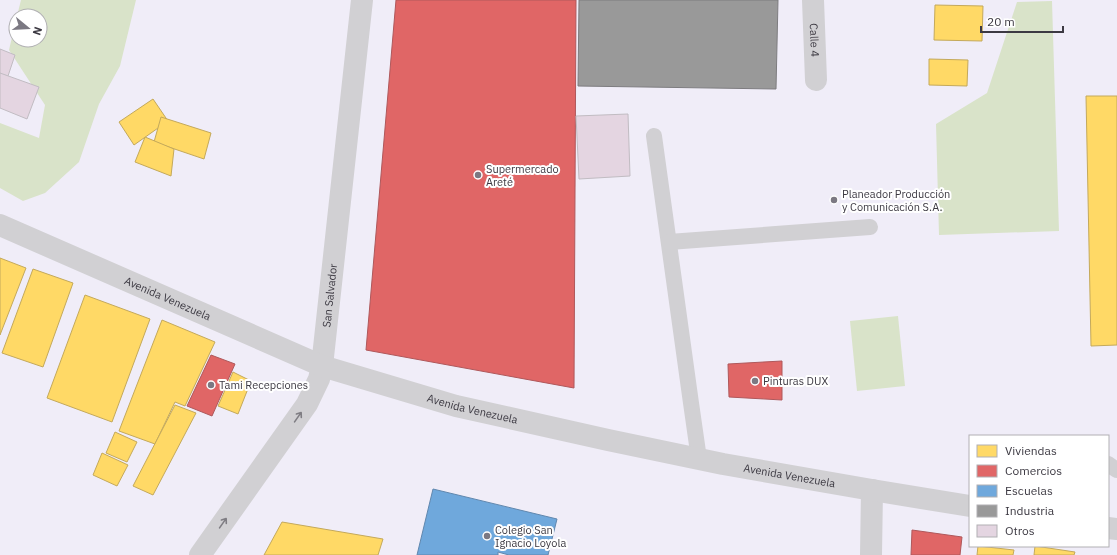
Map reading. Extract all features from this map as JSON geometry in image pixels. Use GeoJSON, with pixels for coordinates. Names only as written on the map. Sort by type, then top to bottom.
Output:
{"type":"FeatureCollection","features":[{"type":"Feature","properties":{"kind":"main road","name":"San Salvador"},"geometry":{"type":"LineString","coordinates":[[200,555],[307,404],[319,379],[322,366],[362,0]]}},
{"type":"Feature","properties":{"kind":"main road","name":"Calle 4"},"geometry":{"type":"LineString","coordinates":[[813,0],[816,80]]}},
{"type":"Feature","properties":{"kind":"main road","name":"Avenida Venezuela"},"geometry":{"type":"LineString","coordinates":[[0,225],[322,366],[456,406],[699,459],[969,506]]}},
{"type":"Feature","properties":{"kind":"main road"},"geometry":{"type":"LineString","coordinates":[[871,555],[872,490]]}},
{"type":"Feature","properties":{"kind":"lane"},"geometry":{"type":"LineString","coordinates":[[654,136],[699,459]]}},
{"type":"Feature","properties":{"kind":"lane"},"geometry":{"type":"LineString","coordinates":[[669,242],[870,227]]}},
{"type":"Feature","properties":{"kind":"green space"},"geometry":{"type":"Polygon","coordinates":[[[21,0],[136,0],[120,66],[99,104],[79,162],[45,193],[23,201],[0,188],[0,123],[39,138],[45,105],[9,50],[9,48],[48,48],[48,8],[19,8],[21,0]]]}},
{"type":"Feature","properties":{"kind":"green space"},"geometry":{"type":"Polygon","coordinates":[[[1052,1],[1059,231],[939,235],[936,124],[987,93],[1017,2],[1052,1]]]}},
{"type":"Feature","properties":{"kind":"green space"},"geometry":{"type":"Polygon","coordinates":[[[898,316],[905,386],[857,391],[850,321],[898,316]]]}},
{"type":"Feature","properties":{"kind":"building: Viviendas"},"geometry":{"type":"Polygon","coordinates":[[[935,5],[983,6],[982,41],[934,40],[935,5]]]}},
{"type":"Feature","properties":{"kind":"building: Viviendas"},"geometry":{"type":"Polygon","coordinates":[[[929,59],[968,60],[967,86],[929,85],[929,59]]]}},
{"type":"Feature","properties":{"kind":"building: Viviendas"},"geometry":{"type":"Polygon","coordinates":[[[1086,96],[1117,96],[1117,345],[1091,346],[1086,96]]]}},
{"type":"Feature","properties":{"kind":"building: Viviendas"},"geometry":{"type":"Polygon","coordinates":[[[153,99],[168,121],[134,145],[119,122],[153,99]]]}},
{"type":"Feature","properties":{"kind":"building: Viviendas"},"geometry":{"type":"Polygon","coordinates":[[[161,117],[211,133],[204,159],[154,142],[161,117]]]}},
{"type":"Feature","properties":{"kind":"building: Viviendas"},"geometry":{"type":"Polygon","coordinates":[[[145,137],[174,149],[171,176],[135,162],[145,137]]]}},
{"type":"Feature","properties":{"kind":"building: Viviendas"},"geometry":{"type":"Polygon","coordinates":[[[0,258],[26,268],[0,335],[0,258]]]}},
{"type":"Feature","properties":{"kind":"building: Viviendas"},"geometry":{"type":"Polygon","coordinates":[[[33,269],[73,283],[43,367],[2,353],[33,269]]]}},
{"type":"Feature","properties":{"kind":"building: Viviendas"},"geometry":{"type":"Polygon","coordinates":[[[85,295],[150,319],[112,422],[47,398],[85,295]]]}},
{"type":"Feature","properties":{"kind":"building: Viviendas"},"geometry":{"type":"Polygon","coordinates":[[[162,320],[215,342],[185,406],[175,402],[155,444],[119,431],[162,320]]]}},
{"type":"Feature","properties":{"kind":"building: Viviendas"},"geometry":{"type":"Polygon","coordinates":[[[233,372],[251,381],[238,414],[218,406],[233,372]]]}},
{"type":"Feature","properties":{"kind":"building: Viviendas"},"geometry":{"type":"Polygon","coordinates":[[[175,405],[196,413],[153,495],[133,486],[175,405]]]}},
{"type":"Feature","properties":{"kind":"building: Viviendas"},"geometry":{"type":"Polygon","coordinates":[[[115,432],[137,442],[127,462],[106,453],[115,432]]]}},
{"type":"Feature","properties":{"kind":"building: Viviendas"},"geometry":{"type":"Polygon","coordinates":[[[102,453],[128,465],[117,486],[93,475],[102,453]]]}},
{"type":"Feature","properties":{"kind":"building: Viviendas"},"geometry":{"type":"Polygon","coordinates":[[[282,522],[383,539],[378,555],[264,555],[282,522]]]}},
{"type":"Feature","properties":{"kind":"building: Viviendas"},"geometry":{"type":"Polygon","coordinates":[[[978,547],[1014,550],[1013,555],[977,555],[978,547]]]}},
{"type":"Feature","properties":{"kind":"building: Viviendas"},"geometry":{"type":"Polygon","coordinates":[[[1035,547],[1075,552],[1074,555],[1034,555],[1035,547]]]}},
{"type":"Feature","properties":{"kind":"building: Comercios","name":"Supermercado Areté"},"geometry":{"type":"Polygon","coordinates":[[[396,0],[576,0],[574,388],[366,350],[396,0]]]}},
{"type":"Feature","properties":{"kind":"building: Comercios","name":"Tami Recepciones"},"geometry":{"type":"Polygon","coordinates":[[[211,355],[235,364],[212,416],[187,406],[211,355]]]}},
{"type":"Feature","properties":{"kind":"building: Comercios","name":"Pinturas DUX"},"geometry":{"type":"Polygon","coordinates":[[[782,361],[782,400],[729,397],[728,364],[782,361]]]}},
{"type":"Feature","properties":{"kind":"building: Comercios"},"geometry":{"type":"Polygon","coordinates":[[[912,530],[962,537],[960,555],[911,555],[912,530]]]}},
{"type":"Feature","properties":{"kind":"building: Escuelas","name":"Colegio San Ignacio Loyola"},"geometry":{"type":"Polygon","coordinates":[[[433,489],[557,519],[548,555],[509,555],[498,552],[498,555],[417,555],[433,489]]]}},
{"type":"Feature","properties":{"kind":"building: Industria"},"geometry":{"type":"Polygon","coordinates":[[[579,0],[778,0],[776,89],[578,86],[579,0]]]}},
{"type":"Feature","properties":{"kind":"building: Otros"},"geometry":{"type":"Polygon","coordinates":[[[0,49],[15,55],[8,76],[0,74],[0,49]]]}},
{"type":"Feature","properties":{"kind":"building: Otros"},"geometry":{"type":"Polygon","coordinates":[[[0,73],[39,87],[27,119],[0,108],[0,73]]]}},
{"type":"Feature","properties":{"kind":"building: Otros"},"geometry":{"type":"Polygon","coordinates":[[[628,114],[630,176],[579,179],[576,116],[628,114]]]}},
{"type":"Feature","properties":{"kind":"place","name":"Supermercado Areté"},"geometry":{"type":"Point","coordinates":[478,175]}},
{"type":"Feature","properties":{"kind":"place","name":"Planeador Producción y Comunicación S.A."},"geometry":{"type":"Point","coordinates":[834,200]}},
{"type":"Feature","properties":{"kind":"place","name":"Pinturas DUX"},"geometry":{"type":"Point","coordinates":[755,381]}},
{"type":"Feature","properties":{"kind":"place","name":"Tami Recepciones"},"geometry":{"type":"Point","coordinates":[211,385]}},
{"type":"Feature","properties":{"kind":"place","name":"Colegio San Ignacio Loyola"},"geometry":{"type":"Point","coordinates":[487,536]}}]}
